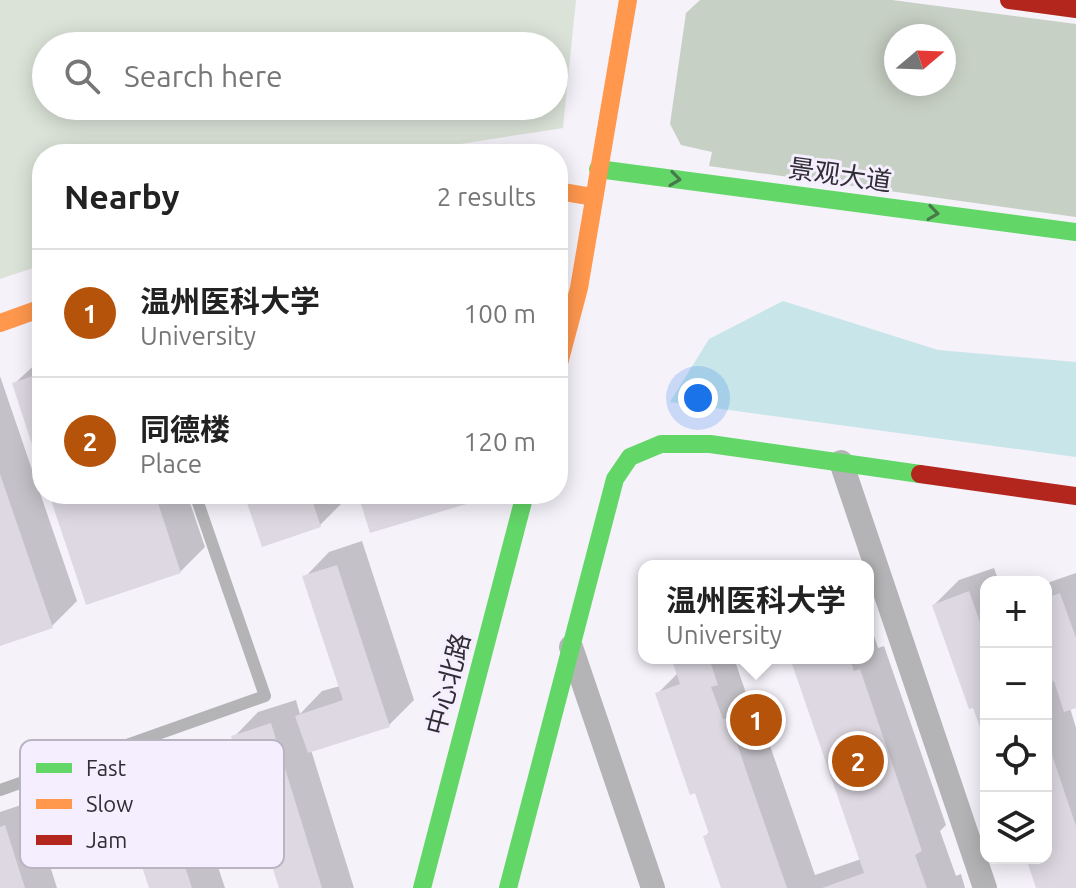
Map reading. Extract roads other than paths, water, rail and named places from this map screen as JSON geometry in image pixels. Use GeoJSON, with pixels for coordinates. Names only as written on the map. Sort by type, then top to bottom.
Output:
{"type":"FeatureCollection","features":[{"type":"Feature","properties":{"kind":"main road"},"geometry":{"type":"LineString","coordinates":[[568,329],[579,288],[628,0]]}},
{"type":"Feature","properties":{"kind":"main road"},"geometry":{"type":"LineString","coordinates":[[1009,0],[1076,9]]}},
{"type":"Feature","properties":{"kind":"main road","name":"景观大道"},"geometry":{"type":"LineString","coordinates":[[598,169],[1076,232]]}},
{"type":"Feature","properties":{"kind":"main road"},"geometry":{"type":"LineString","coordinates":[[568,193],[593,197]]}},
{"type":"Feature","properties":{"kind":"main road"},"geometry":{"type":"LineString","coordinates":[[0,323],[32,312]]}},
{"type":"Feature","properties":{"kind":"main road"},"geometry":{"type":"LineString","coordinates":[[508,888],[615,479],[630,457],[661,444],[710,444],[1076,496]]}},
{"type":"Feature","properties":{"kind":"main road","name":"中心北路"},"geometry":{"type":"LineString","coordinates":[[422,888],[522,504]]}},
{"type":"Feature","properties":{"kind":"street"},"geometry":{"type":"LineString","coordinates":[[841,462],[985,888]]}},
{"type":"Feature","properties":{"kind":"street"},"geometry":{"type":"LineString","coordinates":[[571,647],[653,888]]}},
{"type":"Feature","properties":{"kind":"lane"},"geometry":{"type":"LineString","coordinates":[[141,740],[265,696],[198,504]]}},
{"type":"Feature","properties":{"kind":"lane"},"geometry":{"type":"LineString","coordinates":[[0,790],[20,783]]}},
{"type":"Feature","properties":{"kind":"water"},"geometry":{"type":"Polygon","coordinates":[[[783,301],[938,350],[1076,362],[1076,457],[670,402],[709,339],[783,301]]]}},
{"type":"Feature","properties":{"kind":"place","name":"温州医科大学"},"geometry":{"type":"Point","coordinates":[756,720]}},
{"type":"Feature","properties":{"kind":"place","name":"同德楼"},"geometry":{"type":"Point","coordinates":[858,761]}}]}
